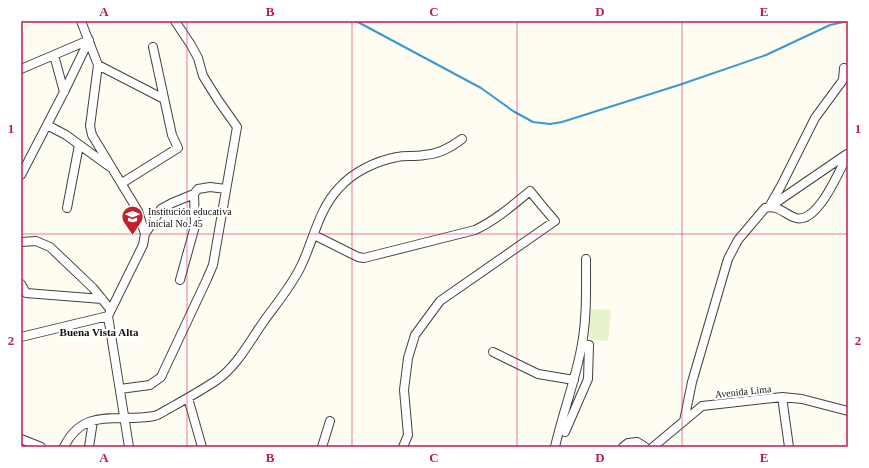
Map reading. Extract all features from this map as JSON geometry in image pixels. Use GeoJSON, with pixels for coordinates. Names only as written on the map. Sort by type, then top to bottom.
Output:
{"type":"FeatureCollection","features":[{"type":"Feature","properties":{"kind":"street"},"geometry":{"type":"LineString","coordinates":[[82,21],[98,65],[90,126],[92,135],[138,211],[146,234]]}},
{"type":"Feature","properties":{"kind":"street"},"geometry":{"type":"LineString","coordinates":[[120,390],[150,385],[158,380],[163,374],[210,272],[237,127],[203,76],[198,58],[175,21]]}},
{"type":"Feature","properties":{"kind":"street"},"geometry":{"type":"LineString","coordinates":[[21,69],[89,40]]}},
{"type":"Feature","properties":{"kind":"street"},"geometry":{"type":"LineString","coordinates":[[21,173],[64,92],[89,40]]}},
{"type":"Feature","properties":{"kind":"street"},"geometry":{"type":"LineString","coordinates":[[122,183],[178,148],[172,135],[153,47]]}},
{"type":"Feature","properties":{"kind":"street"},"geometry":{"type":"LineString","coordinates":[[54,55],[64,92]]}},
{"type":"Feature","properties":{"kind":"street"},"geometry":{"type":"LineString","coordinates":[[98,65],[164,99]]}},
{"type":"Feature","properties":{"kind":"street"},"geometry":{"type":"LineString","coordinates":[[769,207],[815,118],[843,80],[844,68]]}},
{"type":"Feature","properties":{"kind":"street"},"geometry":{"type":"LineString","coordinates":[[47,125],[66,135],[114,170]]}},
{"type":"Feature","properties":{"kind":"street"},"geometry":{"type":"LineString","coordinates":[[64,447],[74,430],[81,425],[106,418],[155,416],[217,380],[230,369],[296,276],[302,265],[322,212],[332,196],[348,180],[359,172],[397,156],[423,156],[450,148],[462,139]]}},
{"type":"Feature","properties":{"kind":"street"},"geometry":{"type":"LineString","coordinates":[[67,208],[79,145]]}},
{"type":"Feature","properties":{"kind":"street"},"geometry":{"type":"LineString","coordinates":[[769,207],[780,210],[797,218],[804,218],[812,214],[834,183],[848,154]]}},
{"type":"Feature","properties":{"kind":"street"},"geometry":{"type":"LineString","coordinates":[[684,421],[692,382],[728,259],[738,240],[765,208],[769,207],[848,154]]}},
{"type":"Feature","properties":{"kind":"street"},"geometry":{"type":"LineString","coordinates":[[21,336],[109,313],[144,245],[146,234],[161,208],[194,194],[198,189],[226,189]]}},
{"type":"Feature","properties":{"kind":"street"},"geometry":{"type":"LineString","coordinates":[[314,235],[358,257],[364,258],[475,230],[486,225],[530,191],[555,221],[440,301],[415,335],[408,358],[404,390],[408,435],[403,447]]}},
{"type":"Feature","properties":{"kind":"street"},"geometry":{"type":"LineString","coordinates":[[180,280],[195,226],[194,194]]}},
{"type":"Feature","properties":{"kind":"street"},"geometry":{"type":"LineString","coordinates":[[21,242],[36,241],[50,247],[93,288],[102,299],[109,313],[128,447]]}},
{"type":"Feature","properties":{"kind":"street"},"geometry":{"type":"LineString","coordinates":[[555,447],[574,380],[582,344],[586,299],[586,258]]}},
{"type":"Feature","properties":{"kind":"street"},"geometry":{"type":"LineString","coordinates":[[21,284],[26,293],[102,299]]}},
{"type":"Feature","properties":{"kind":"street"},"geometry":{"type":"LineString","coordinates":[[565,432],[588,379],[589,345],[582,344]]}},
{"type":"Feature","properties":{"kind":"street"},"geometry":{"type":"LineString","coordinates":[[493,352],[538,374],[574,380]]}},
{"type":"Feature","properties":{"kind":"street"},"geometry":{"type":"LineString","coordinates":[[782,397],[789,447]]}},
{"type":"Feature","properties":{"kind":"street","name":"Avenida Lima"},"geometry":{"type":"LineString","coordinates":[[653,447],[702,406],[782,397],[802,399],[848,411]]}},
{"type":"Feature","properties":{"kind":"street"},"geometry":{"type":"LineString","coordinates":[[188,398],[202,447]]}},
{"type":"Feature","properties":{"kind":"street"},"geometry":{"type":"LineString","coordinates":[[89,447],[93,421]]}},
{"type":"Feature","properties":{"kind":"street"},"geometry":{"type":"LineString","coordinates":[[322,447],[330,421]]}},
{"type":"Feature","properties":{"kind":"street"},"geometry":{"type":"LineString","coordinates":[[21,439],[41,447]]}},
{"type":"Feature","properties":{"kind":"street"},"geometry":{"type":"LineString","coordinates":[[624,447],[628,443],[638,442],[645,447]]}},
{"type":"Feature","properties":{"kind":"green space"},"geometry":{"type":"Polygon","coordinates":[[[591,309],[611,310],[608,341],[589,339],[591,309]]]}},
{"type":"Feature","properties":{"kind":"waterway"},"geometry":{"type":"LineString","coordinates":[[356,21],[481,88],[513,111],[533,122],[550,124],[562,122],[679,85],[766,55],[830,25],[848,21]]}},
{"type":"Feature","properties":{"kind":"place","name":"Institución educativa inicial No. 45"},"geometry":{"type":"Point","coordinates":[132,236]}},
{"type":"Feature","properties":{"kind":"district","name":"Buena Vista Alta"},"geometry":{"type":"Point","coordinates":[99,332]}}]}
